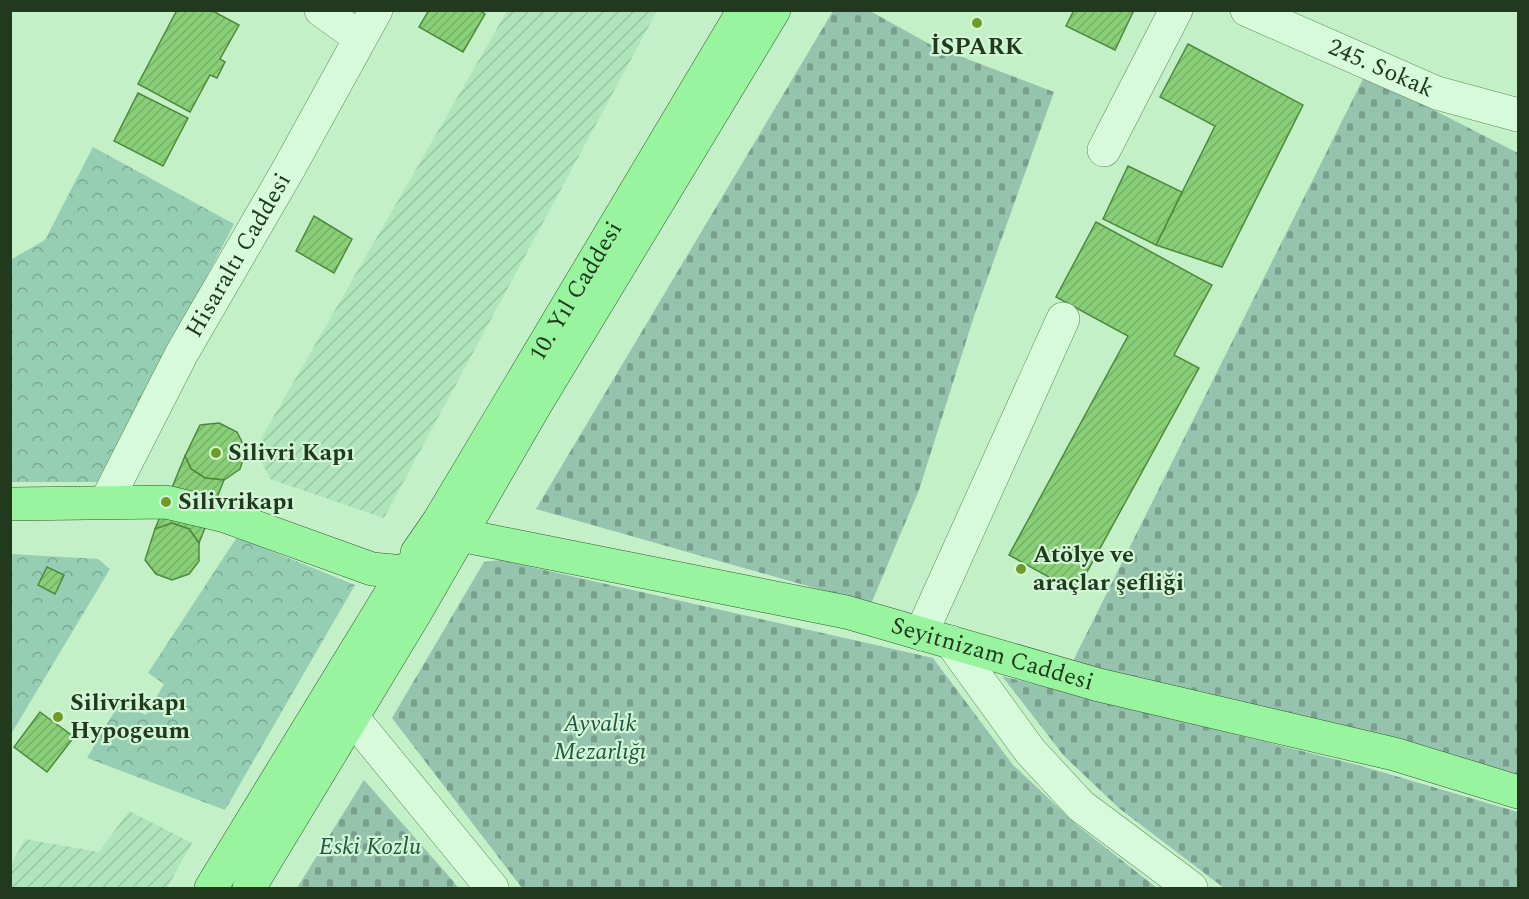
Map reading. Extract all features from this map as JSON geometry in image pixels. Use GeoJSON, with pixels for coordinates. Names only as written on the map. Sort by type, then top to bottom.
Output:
{"type":"FeatureCollection","features":[{"type":"Feature","properties":{"kind":"main road","name":"10. Yıl Caddesi"},"geometry":{"type":"LineString","coordinates":[[404,572],[439,520],[744,10]]}},
{"type":"Feature","properties":{"kind":"main road","name":"10. Yıl Caddesi"},"geometry":{"type":"LineString","coordinates":[[249,888],[512,444],[774,10]]}},
{"type":"Feature","properties":{"kind":"main road"},"geometry":{"type":"LineString","coordinates":[[10,504],[166,502],[225,516],[372,569],[414,573],[441,567]]}},
{"type":"Feature","properties":{"kind":"main road"},"geometry":{"type":"LineString","coordinates":[[212,888],[404,572],[428,549],[446,539],[460,535]]}},
{"type":"Feature","properties":{"kind":"main road","name":"Seyitnizam Caddesi"},"geometry":{"type":"LineString","coordinates":[[460,535],[846,612],[1099,685],[1394,754],[1518,792]]}},
{"type":"Feature","properties":{"kind":"street"},"geometry":{"type":"LineString","coordinates":[[321,10],[360,38]]}},
{"type":"Feature","properties":{"kind":"street","name":"Hisaraltı Caddesi"},"geometry":{"type":"LineString","coordinates":[[106,502],[182,353],[288,170],[376,10]]}},
{"type":"Feature","properties":{"kind":"street"},"geometry":{"type":"LineString","coordinates":[[1104,150],[1176,10]]}},
{"type":"Feature","properties":{"kind":"street","name":"245. Sokak"},"geometry":{"type":"LineString","coordinates":[[1247,10],[1437,93],[1518,115]]}},
{"type":"Feature","properties":{"kind":"street"},"geometry":{"type":"LineString","coordinates":[[1063,319],[936,638],[1030,751],[1081,806],[1191,888]]}},
{"type":"Feature","properties":{"kind":"street"},"geometry":{"type":"LineString","coordinates":[[352,717],[492,888]]}},
{"type":"Feature","properties":{"kind":"green space"},"geometry":{"type":"Polygon","coordinates":[[[507,11],[657,11],[384,518],[270,479],[255,449],[507,11]]]}},
{"type":"Feature","properties":{"kind":"green space"},"geometry":{"type":"Polygon","coordinates":[[[833,11],[870,11],[933,46],[1054,92],[975,313],[919,490],[871,604],[536,509],[833,11]]]}},
{"type":"Feature","properties":{"kind":"green space"},"geometry":{"type":"Polygon","coordinates":[[[1365,75],[1518,153],[1518,776],[1072,663],[1365,75]]]}},
{"type":"Feature","properties":{"kind":"green space"},"geometry":{"type":"Polygon","coordinates":[[[93,147],[234,224],[101,482],[11,482],[10,260],[45,240],[93,147]]]}},
{"type":"Feature","properties":{"kind":"green space"},"geometry":{"type":"Polygon","coordinates":[[[237,537],[355,585],[225,810],[87,758],[120,702],[146,715],[164,684],[148,673],[237,537]]]}},
{"type":"Feature","properties":{"kind":"green space"},"geometry":{"type":"Polygon","coordinates":[[[11,554],[98,559],[110,569],[11,734],[11,554]]]}},
{"type":"Feature","properties":{"kind":"green space","name":"Ayvalık Mezarlığı"},"geometry":{"type":"Polygon","coordinates":[[[500,560],[933,658],[1013,765],[1078,826],[1157,888],[522,888],[392,718],[484,562],[500,560]]]}},
{"type":"Feature","properties":{"kind":"green space"},"geometry":{"type":"Polygon","coordinates":[[[1002,676],[1358,765],[1518,812],[1518,888],[1224,888],[1120,809],[1064,756],[1002,676]]]}},
{"type":"Feature","properties":{"kind":"green space","name":"Eski Kozlu"},"geometry":{"type":"Polygon","coordinates":[[[364,780],[454,882],[458,888],[297,888],[364,780]]]}},
{"type":"Feature","properties":{"kind":"green space"},"geometry":{"type":"Polygon","coordinates":[[[129,811],[192,843],[167,888],[11,888],[11,865],[25,839],[99,852],[129,811]]]}},
{"type":"Feature","properties":{"kind":"building"},"geometry":{"type":"Polygon","coordinates":[[[177,10],[211,10],[239,25],[220,59],[225,62],[217,78],[210,75],[190,112],[138,84],[177,10]]]}},
{"type":"Feature","properties":{"kind":"building"},"geometry":{"type":"Polygon","coordinates":[[[429,10],[479,10],[485,14],[463,52],[419,27],[429,10]]]}},
{"type":"Feature","properties":{"kind":"building"},"geometry":{"type":"Polygon","coordinates":[[[1074,10],[1134,10],[1115,50],[1066,26],[1074,10]]]}},
{"type":"Feature","properties":{"kind":"building"},"geometry":{"type":"Polygon","coordinates":[[[1188,44],[1303,105],[1222,267],[1156,245],[1215,126],[1160,97],[1188,44]]]}},
{"type":"Feature","properties":{"kind":"building"},"geometry":{"type":"Polygon","coordinates":[[[138,93],[188,118],[163,166],[114,141],[138,93]]]}},
{"type":"Feature","properties":{"kind":"building"},"geometry":{"type":"Polygon","coordinates":[[[1128,166],[1182,192],[1156,245],[1103,219],[1128,166]]]}},
{"type":"Feature","properties":{"kind":"building"},"geometry":{"type":"Polygon","coordinates":[[[314,216],[352,239],[334,273],[296,251],[314,216]]]}},
{"type":"Feature","properties":{"kind":"building"},"geometry":{"type":"Polygon","coordinates":[[[1096,222],[1212,285],[1174,355],[1199,368],[1076,592],[1009,555],[1128,336],[1056,297],[1096,222]]]}},
{"type":"Feature","properties":{"kind":"building","name":"Silivri Kapı"},"geometry":{"type":"Polygon","coordinates":[[[219,423],[237,432],[246,450],[240,469],[224,480],[205,478],[191,469],[185,456],[200,425],[219,423]]]}},
{"type":"Feature","properties":{"kind":"building"},"geometry":{"type":"Polygon","coordinates":[[[185,456],[191,469],[205,478],[224,480],[199,543],[189,529],[172,523],[155,529],[185,456]]]}},
{"type":"Feature","properties":{"kind":"building"},"geometry":{"type":"Polygon","coordinates":[[[172,523],[189,529],[199,543],[199,561],[189,574],[172,580],[156,574],[145,560],[155,529],[172,523]]]}},
{"type":"Feature","properties":{"kind":"building"},"geometry":{"type":"Polygon","coordinates":[[[47,567],[64,575],[55,594],[38,585],[47,567]]]}},
{"type":"Feature","properties":{"kind":"building"},"geometry":{"type":"Polygon","coordinates":[[[40,712],[74,737],[47,772],[14,747],[40,712]]]}},
{"type":"Feature","properties":{"kind":"place","name":"İSPARK"},"geometry":{"type":"Point","coordinates":[977,23]}},
{"type":"Feature","properties":{"kind":"place","name":"Silivri Kapı"},"geometry":{"type":"Point","coordinates":[216,453]}},
{"type":"Feature","properties":{"kind":"place","name":"Silivrikapı"},"geometry":{"type":"Point","coordinates":[166,502]}},
{"type":"Feature","properties":{"kind":"place","name":"Atölye ve araçlar şefliği"},"geometry":{"type":"Point","coordinates":[1021,569]}},
{"type":"Feature","properties":{"kind":"place","name":"Silivrikapı Hypogeum"},"geometry":{"type":"Point","coordinates":[58,717]}}]}
